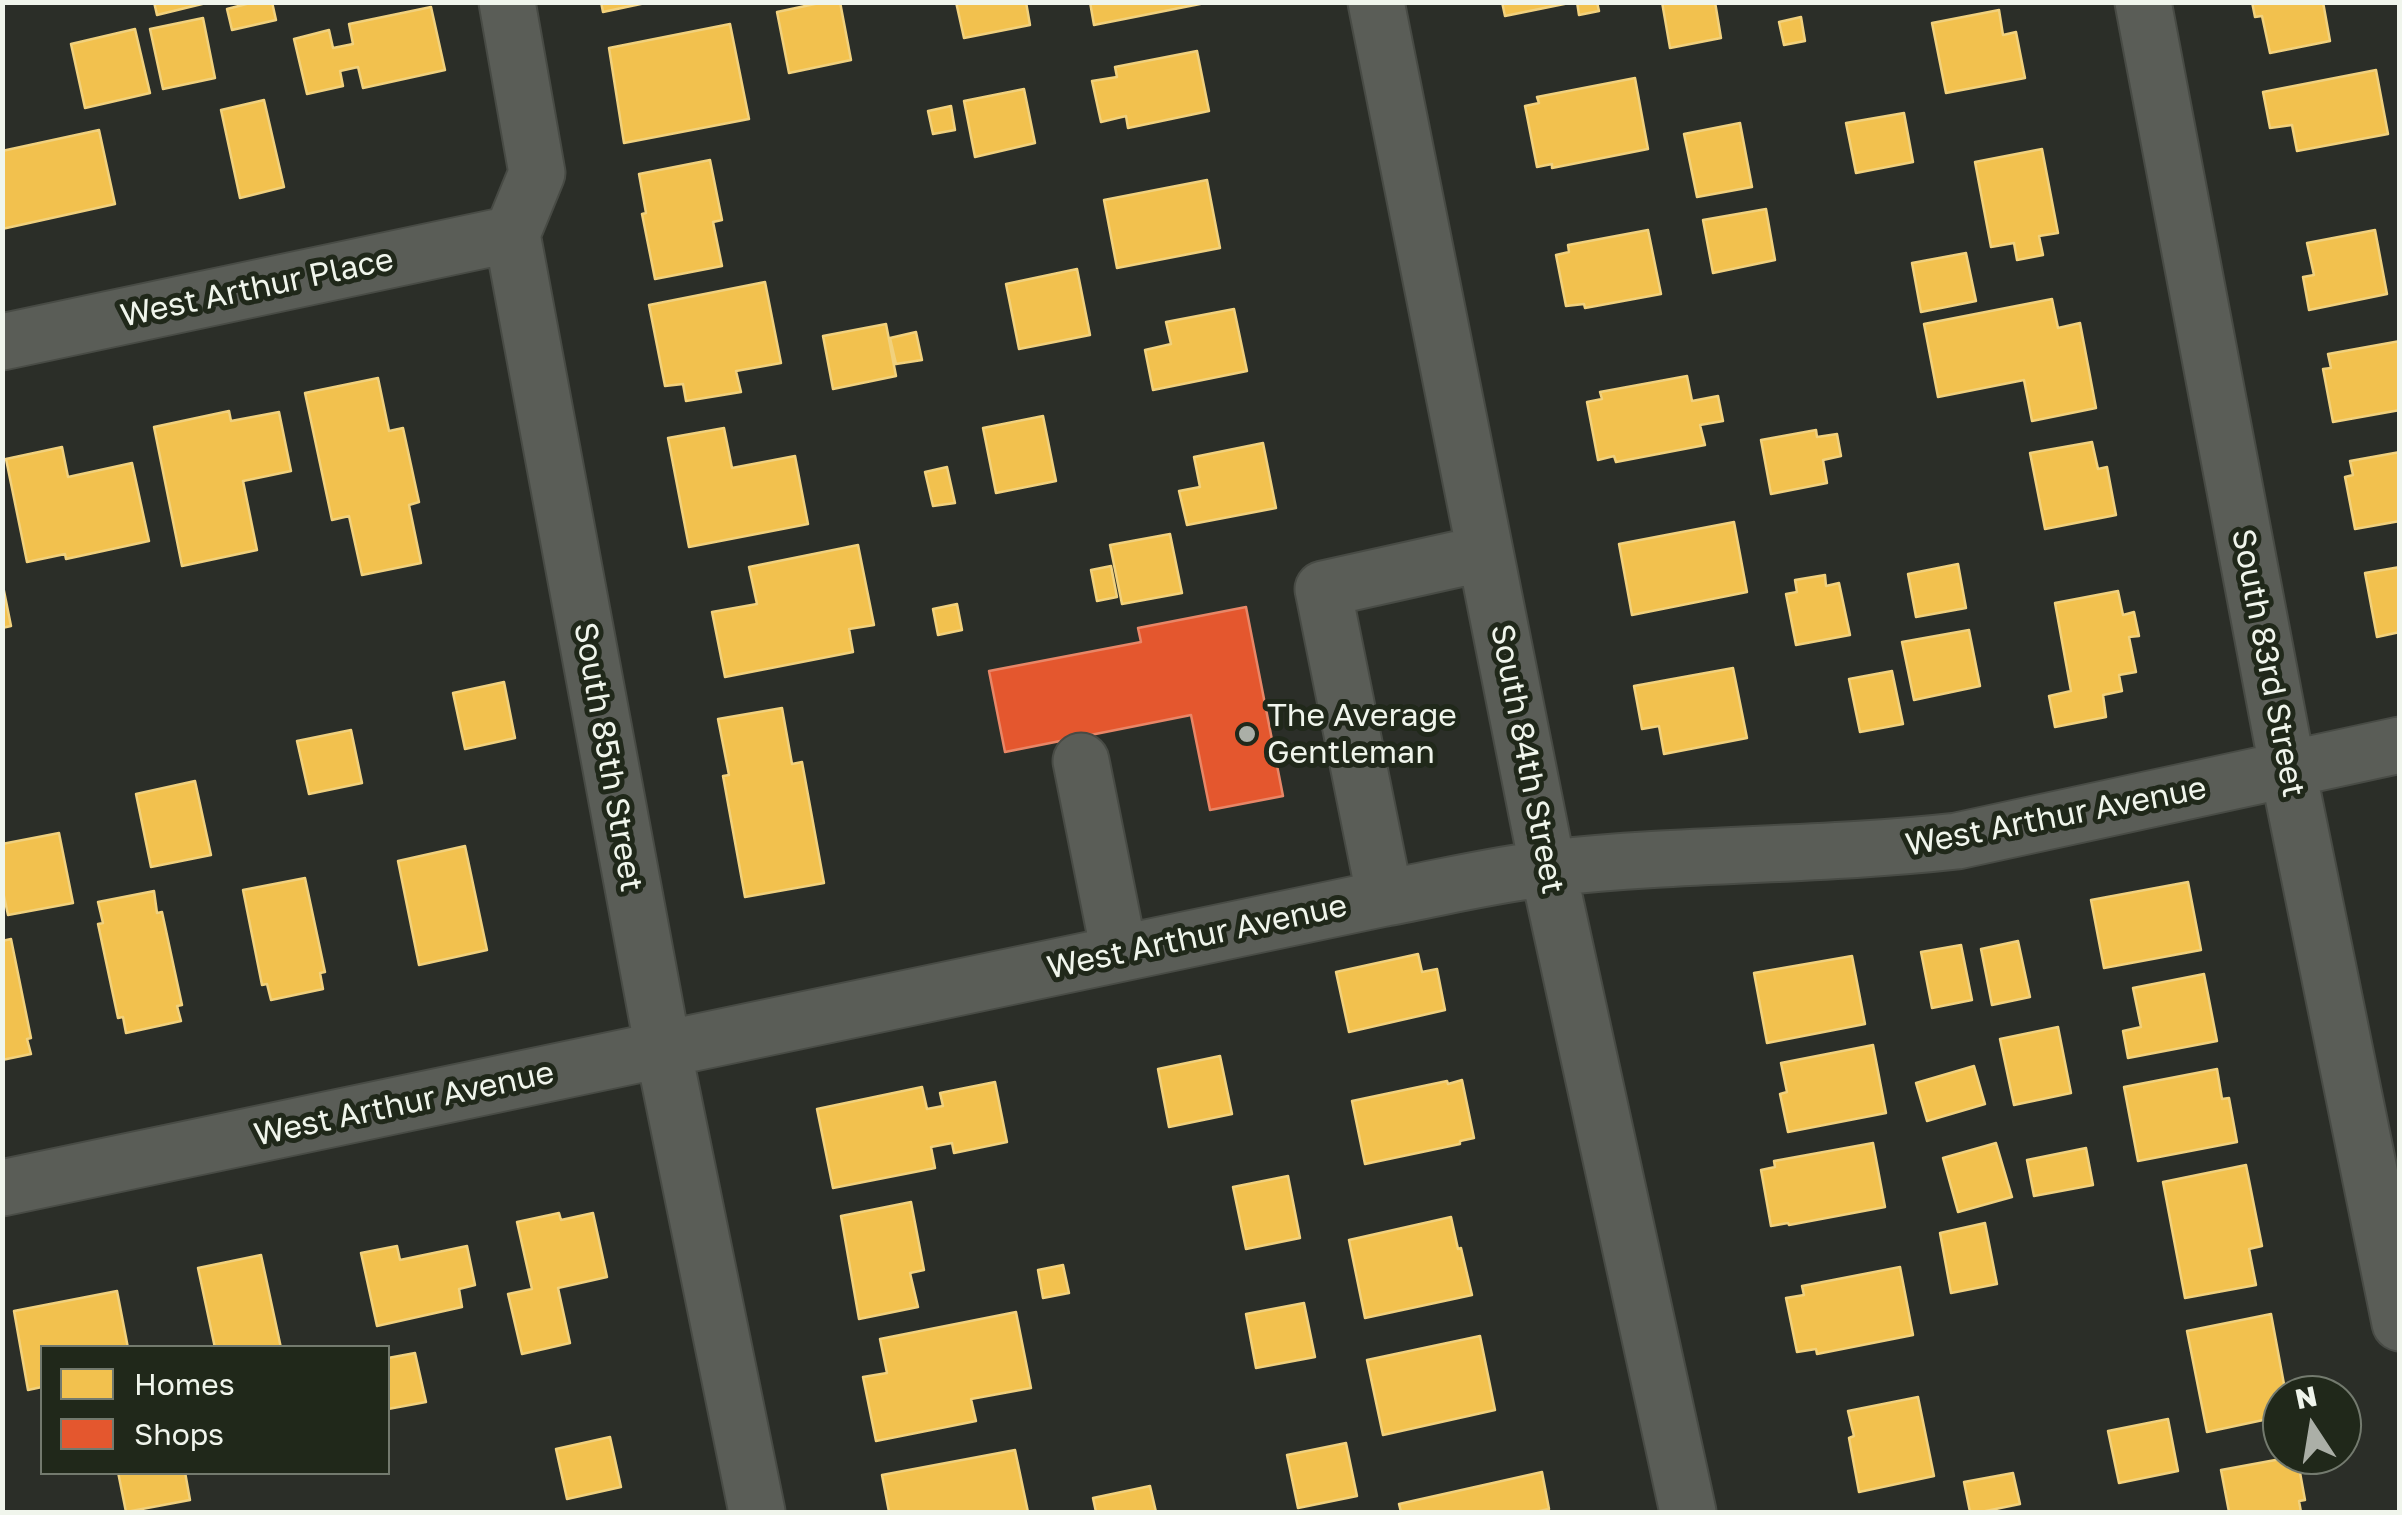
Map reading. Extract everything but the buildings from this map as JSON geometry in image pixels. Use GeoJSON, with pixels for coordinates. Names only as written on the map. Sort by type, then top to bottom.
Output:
{"type":"FeatureCollection","features":[{"type":"Feature","properties":{"kind":"street"},"geometry":{"type":"LineString","coordinates":[[507,2],[537,173],[512,234]]}},
{"type":"Feature","properties":{"kind":"street","name":"South 84th Street"},"geometry":{"type":"LineString","coordinates":[[1376,2],[1548,868],[1688,1512]]}},
{"type":"Feature","properties":{"kind":"street","name":"South 83rd Street"},"geometry":{"type":"LineString","coordinates":[[2143,2],[2288,771],[2400,1322]]}},
{"type":"Feature","properties":{"kind":"street","name":"West Arthur Place"},"geometry":{"type":"LineString","coordinates":[[2,342],[512,234]]}},
{"type":"Feature","properties":{"kind":"street","name":"South 85th Street"},"geometry":{"type":"LineString","coordinates":[[512,234],[662,1049],[757,1512]]}},
{"type":"Feature","properties":{"kind":"street"},"geometry":{"type":"LineString","coordinates":[[1385,898],[1323,590],[1486,553]]}},
{"type":"Feature","properties":{"kind":"street","name":"West Arthur Avenue"},"geometry":{"type":"LineString","coordinates":[[2,1188],[1385,898],[1548,868],[1957,842],[2400,746]]}},
{"type":"Feature","properties":{"kind":"street"},"geometry":{"type":"LineString","coordinates":[[1081,762],[1119,952]]}},
{"type":"Feature","properties":{"kind":"place","name":"The Average Gentleman"},"geometry":{"type":"Point","coordinates":[1247,734]}}]}
